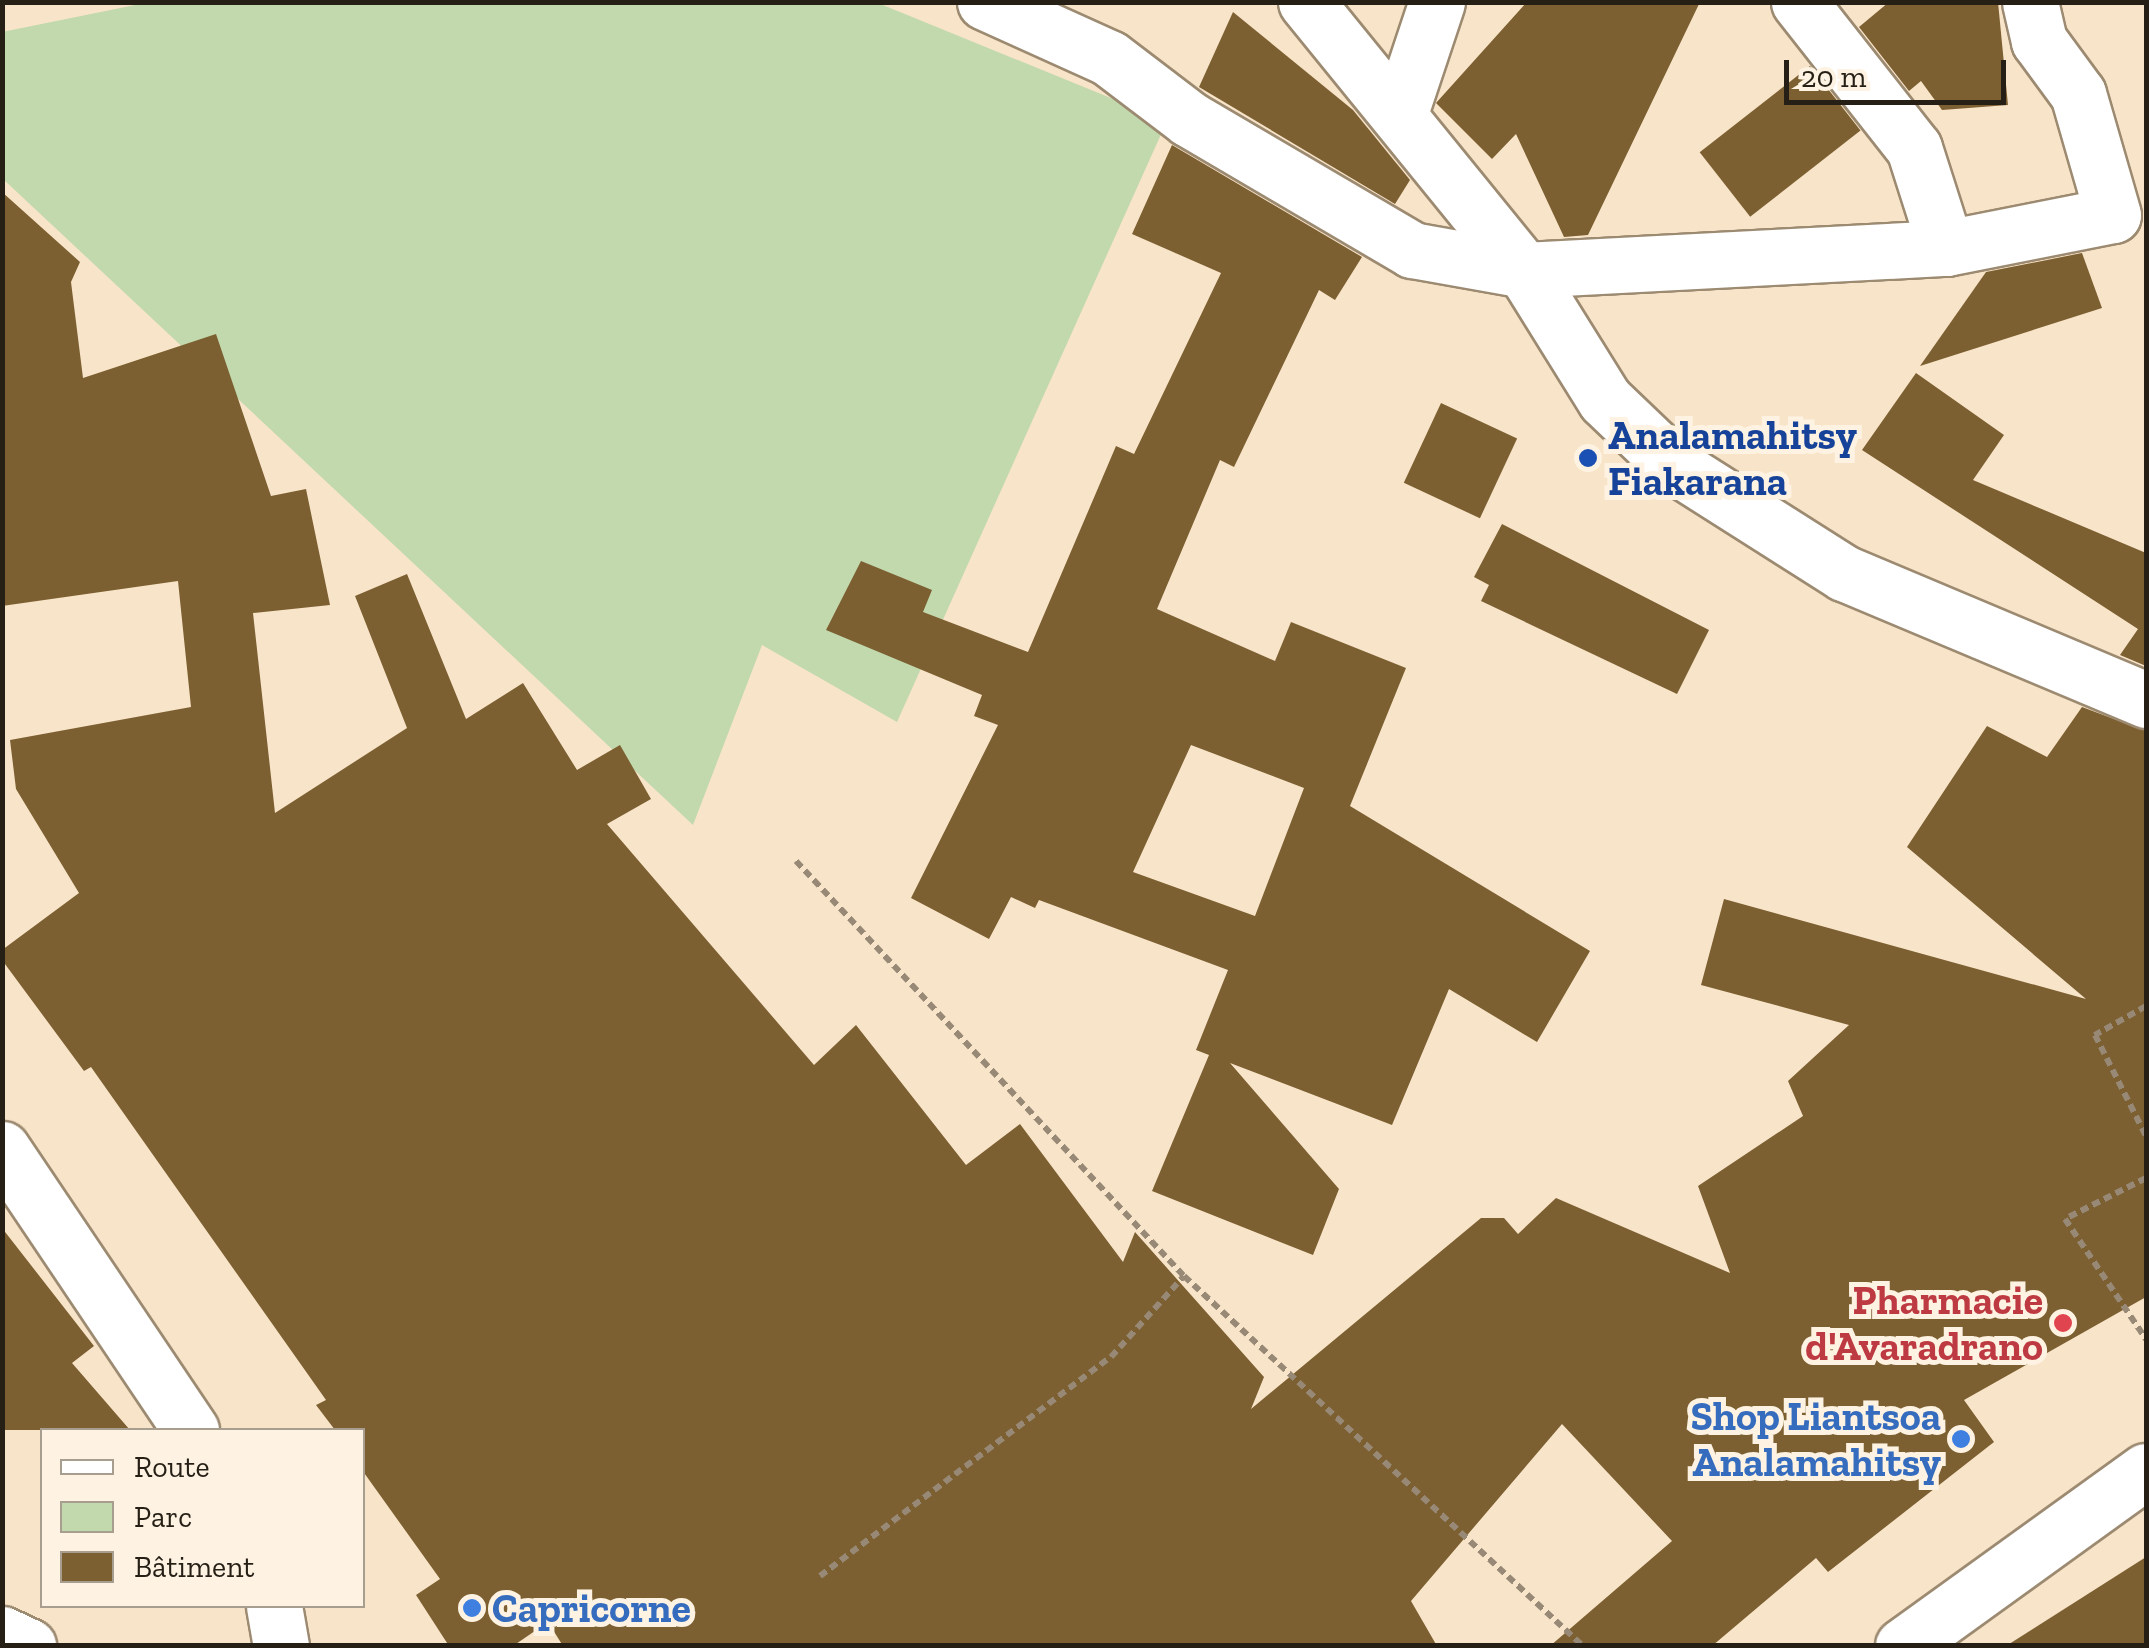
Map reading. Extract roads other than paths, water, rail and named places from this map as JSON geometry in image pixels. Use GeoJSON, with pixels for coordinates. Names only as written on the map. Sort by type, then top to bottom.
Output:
{"type":"FeatureCollection","features":[{"type":"Feature","properties":{"kind":"street"},"geometry":{"type":"LineString","coordinates":[[985,2],[1109,58],[1189,119],[1412,250],[1524,270],[1946,248],[2113,215],[2078,94],[2039,42],[2030,2]]}},
{"type":"Feature","properties":{"kind":"street"},"geometry":{"type":"LineString","coordinates":[[1306,2],[1524,270],[1605,400],[1728,504],[1844,573],[2146,700]]}},
{"type":"Feature","properties":{"kind":"street"},"geometry":{"type":"LineString","coordinates":[[1400,113],[1438,2]]}},
{"type":"Feature","properties":{"kind":"street"},"geometry":{"type":"LineString","coordinates":[[1800,2],[1914,148],[1946,248]]}},
{"type":"Feature","properties":{"kind":"street"},"geometry":{"type":"LineString","coordinates":[[2,1149],[189,1428]]}},
{"type":"Feature","properties":{"kind":"street"},"geometry":{"type":"LineString","coordinates":[[1902,1646],[2146,1471]]}},
{"type":"Feature","properties":{"kind":"street"},"geometry":{"type":"LineString","coordinates":[[274,1608],[281,1646]]}},
{"type":"Feature","properties":{"kind":"street"},"geometry":{"type":"LineString","coordinates":[[2,1634],[28,1646]]}},
{"type":"Feature","properties":{"kind":"place","name":"Analamahitsy Fiakarana"},"geometry":{"type":"Point","coordinates":[1588,458]}},
{"type":"Feature","properties":{"kind":"place","name":"Pharmacie d'Avaradrano"},"geometry":{"type":"Point","coordinates":[2063,1323]}},
{"type":"Feature","properties":{"kind":"place","name":"Shop Liantsoa Analamahitsy"},"geometry":{"type":"Point","coordinates":[1961,1439]}},
{"type":"Feature","properties":{"kind":"place","name":"Capricorne"},"geometry":{"type":"Point","coordinates":[472,1608]}}]}
